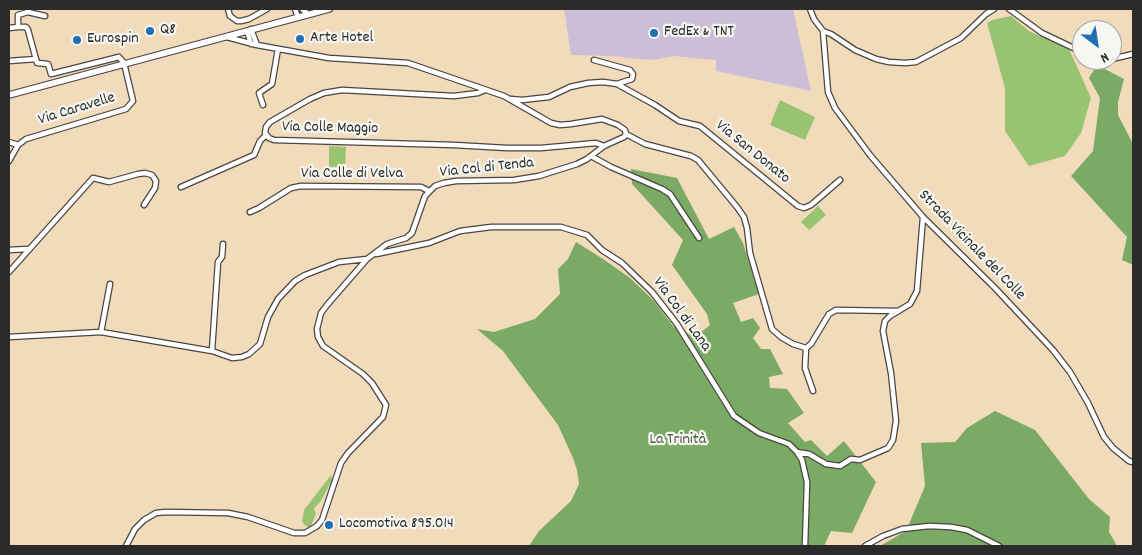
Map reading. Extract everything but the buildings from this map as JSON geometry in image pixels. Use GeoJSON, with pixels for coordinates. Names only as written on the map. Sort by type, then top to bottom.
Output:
{"type":"FeatureCollection","features":[{"type":"Feature","properties":{"kind":"main road"},"geometry":{"type":"LineString","coordinates":[[9,94],[329,9]]}},
{"type":"Feature","properties":{"kind":"street"},"geometry":{"type":"LineString","coordinates":[[228,10],[230,16],[234,19],[244,21],[267,9]]}},
{"type":"Feature","properties":{"kind":"street"},"geometry":{"type":"LineString","coordinates":[[295,9],[298,17]]}},
{"type":"Feature","properties":{"kind":"street"},"geometry":{"type":"LineString","coordinates":[[302,9],[308,14]]}},
{"type":"Feature","properties":{"kind":"street"},"geometry":{"type":"LineString","coordinates":[[810,9],[814,19],[823,31],[831,34],[855,50],[889,62],[916,62],[961,38],[986,14],[994,9]]}},
{"type":"Feature","properties":{"kind":"street"},"geometry":{"type":"LineString","coordinates":[[1009,9],[1042,34],[1072,48]]}},
{"type":"Feature","properties":{"kind":"street"},"geometry":{"type":"LineString","coordinates":[[18,27],[18,15],[28,12],[44,16]]}},
{"type":"Feature","properties":{"kind":"street"},"geometry":{"type":"LineString","coordinates":[[9,28],[26,27],[37,62],[48,64],[51,74],[119,58],[124,63]]}},
{"type":"Feature","properties":{"kind":"street"},"geometry":{"type":"LineString","coordinates":[[249,30],[251,44]]}},
{"type":"Feature","properties":{"kind":"street"},"geometry":{"type":"LineString","coordinates":[[249,30],[257,45]]}},
{"type":"Feature","properties":{"kind":"street","name":"Strada Vicinale del Colle"},"geometry":{"type":"LineString","coordinates":[[823,31],[828,92],[835,108],[870,155],[923,217],[995,288],[1053,350],[1079,387],[1104,437],[1113,448],[1133,462]]}},
{"type":"Feature","properties":{"kind":"street"},"geometry":{"type":"LineString","coordinates":[[226,36],[251,44],[339,59],[408,63],[509,99],[551,123],[560,125],[602,119],[618,125],[625,130],[626,134],[645,144],[691,156],[698,160],[744,217],[750,253],[772,330],[793,344],[806,348]]}},
{"type":"Feature","properties":{"kind":"street"},"geometry":{"type":"LineString","coordinates":[[263,105],[258,92],[272,84],[278,49]]}},
{"type":"Feature","properties":{"kind":"street"},"geometry":{"type":"LineString","coordinates":[[9,61],[36,58]]}},
{"type":"Feature","properties":{"kind":"street"},"geometry":{"type":"LineString","coordinates":[[594,60],[630,70],[633,74],[632,79],[617,84]]}},
{"type":"Feature","properties":{"kind":"street","name":"Via Caravelle"},"geometry":{"type":"LineString","coordinates":[[18,145],[26,139],[126,109],[133,101],[124,63]]}},
{"type":"Feature","properties":{"kind":"street","name":"Via San Donato"},"geometry":{"type":"LineString","coordinates":[[509,99],[522,100],[549,97],[570,87],[588,83],[603,82],[617,84],[655,104],[679,121],[700,126],[798,206],[804,208],[811,205],[840,180]]}},
{"type":"Feature","properties":{"kind":"street","name":"Via Colle Maggio"},"geometry":{"type":"LineString","coordinates":[[485,90],[478,93],[454,96],[342,90],[317,95],[270,122],[265,130],[266,135],[274,140],[507,148],[541,148],[596,143],[604,146]]}},
{"type":"Feature","properties":{"kind":"street","name":"Via Col di Tenda"},"geometry":{"type":"LineString","coordinates":[[126,546],[135,529],[144,520],[156,513],[166,512],[228,513],[294,533],[305,533],[314,528],[322,520],[341,463],[348,453],[383,417],[386,410],[384,401],[372,383],[363,374],[327,350],[318,337],[317,330],[321,313],[327,305],[367,259],[388,244],[406,238],[412,232],[423,200],[435,186],[444,183],[514,180],[540,176],[577,164],[604,146],[624,137],[626,134]]}},
{"type":"Feature","properties":{"kind":"street"},"geometry":{"type":"LineString","coordinates":[[181,187],[254,154],[260,141],[266,135]]}},
{"type":"Feature","properties":{"kind":"street"},"geometry":{"type":"LineString","coordinates":[[9,142],[18,145],[9,161]]}},
{"type":"Feature","properties":{"kind":"street"},"geometry":{"type":"LineString","coordinates":[[590,156],[670,194],[699,238]]}},
{"type":"Feature","properties":{"kind":"street"},"geometry":{"type":"LineString","coordinates":[[9,272],[93,178],[109,182],[138,174],[152,175],[156,181],[155,188],[144,205]]}},
{"type":"Feature","properties":{"kind":"street","name":"Via Colle di Velva"},"geometry":{"type":"LineString","coordinates":[[250,212],[260,208],[290,188],[301,186],[421,187],[429,191]]}},
{"type":"Feature","properties":{"kind":"street","name":"Via Col di Lana"},"geometry":{"type":"LineString","coordinates":[[373,255],[429,243],[460,231],[491,226],[561,227],[588,235],[602,250],[622,263],[652,292],[676,324],[734,416],[760,433],[789,444],[797,452],[809,454],[826,464],[840,466],[851,459],[860,460],[888,448],[892,440],[895,428],[890,373],[882,331],[890,316],[910,304],[917,291],[923,217]]}},
{"type":"Feature","properties":{"kind":"street"},"geometry":{"type":"LineString","coordinates":[[212,351],[218,262],[222,257],[223,244]]}},
{"type":"Feature","properties":{"kind":"street"},"geometry":{"type":"LineString","coordinates":[[9,250],[28,249]]}},
{"type":"Feature","properties":{"kind":"street"},"geometry":{"type":"LineString","coordinates":[[9,337],[69,332],[101,332],[212,351],[232,358],[242,357],[250,354],[260,344],[268,316],[278,299],[294,281],[338,262],[367,259]]}},
{"type":"Feature","properties":{"kind":"street"},"geometry":{"type":"LineString","coordinates":[[101,332],[110,284]]}},
{"type":"Feature","properties":{"kind":"street"},"geometry":{"type":"LineString","coordinates":[[813,391],[805,368],[806,348],[811,344],[829,314],[836,310],[898,311]]}},
{"type":"Feature","properties":{"kind":"street"},"geometry":{"type":"LineString","coordinates":[[797,452],[802,460],[807,482],[805,546]]}},
{"type":"Feature","properties":{"kind":"street"},"geometry":{"type":"LineString","coordinates":[[865,546],[883,536],[902,529],[930,526],[967,530],[999,546]]}},
{"type":"Feature","properties":{"kind":"shaded area"},"geometry":{"type":"Polygon","coordinates":[[[564,9],[793,9],[811,91],[716,71],[716,60],[675,56],[651,60],[612,56],[571,55],[564,9]]]}},
{"type":"Feature","properties":{"kind":"green space"},"geometry":{"type":"Polygon","coordinates":[[[1011,16],[1029,31],[1069,49],[1072,56],[1072,70],[1078,70],[1091,98],[1081,133],[1065,156],[1029,166],[1005,131],[1005,88],[987,23],[1011,16]]]}},
{"type":"Feature","properties":{"kind":"green space"},"geometry":{"type":"Polygon","coordinates":[[[1094,70],[1107,70],[1124,79],[1118,102],[1118,115],[1133,144],[1133,265],[1122,260],[1127,237],[1071,176],[1093,151],[1100,98],[1089,78],[1094,70]]]}},
{"type":"Feature","properties":{"kind":"green space"},"geometry":{"type":"Polygon","coordinates":[[[780,100],[815,117],[805,140],[770,125],[780,100]]]}},
{"type":"Feature","properties":{"kind":"green space"},"geometry":{"type":"Polygon","coordinates":[[[329,146],[346,147],[345,167],[329,167],[329,146]]]}},
{"type":"Feature","properties":{"kind":"green space","name":"La Trinità"},"geometry":{"type":"Polygon","coordinates":[[[631,169],[677,178],[709,239],[734,227],[743,243],[759,294],[733,303],[741,322],[753,318],[760,328],[753,338],[761,349],[770,349],[783,374],[769,377],[770,388],[787,389],[804,413],[788,423],[805,442],[811,440],[827,456],[844,441],[876,482],[852,533],[831,531],[824,546],[529,546],[539,531],[571,501],[579,484],[577,470],[558,425],[503,351],[477,329],[494,332],[535,319],[560,294],[558,269],[568,259],[576,242],[630,278],[654,301],[673,326],[695,337],[710,325],[707,314],[672,265],[683,240],[632,184],[631,169]]]}},
{"type":"Feature","properties":{"kind":"green space"},"geometry":{"type":"Polygon","coordinates":[[[818,206],[826,215],[809,230],[801,222],[818,206]]]}},
{"type":"Feature","properties":{"kind":"green space"},"geometry":{"type":"Polygon","coordinates":[[[995,411],[1035,430],[1089,499],[1110,517],[1109,532],[1117,546],[880,546],[906,531],[925,486],[921,443],[955,442],[967,428],[995,411]]]}},
{"type":"Feature","properties":{"kind":"green space"},"geometry":{"type":"Polygon","coordinates":[[[331,475],[332,480],[321,501],[314,509],[316,514],[311,526],[304,525],[302,521],[304,510],[331,475]]]}},
{"type":"Feature","properties":{"kind":"place","name":"Q8"},"geometry":{"type":"Point","coordinates":[150,31]}},
{"type":"Feature","properties":{"kind":"place","name":"FedEx & TNT"},"geometry":{"type":"Point","coordinates":[654,33]}},
{"type":"Feature","properties":{"kind":"place","name":"Arte Hotel"},"geometry":{"type":"Point","coordinates":[300,39]}},
{"type":"Feature","properties":{"kind":"place","name":"Eurospin"},"geometry":{"type":"Point","coordinates":[77,40]}},
{"type":"Feature","properties":{"kind":"place","name":"Locomotiva 895.014"},"geometry":{"type":"Point","coordinates":[329,525]}}]}
